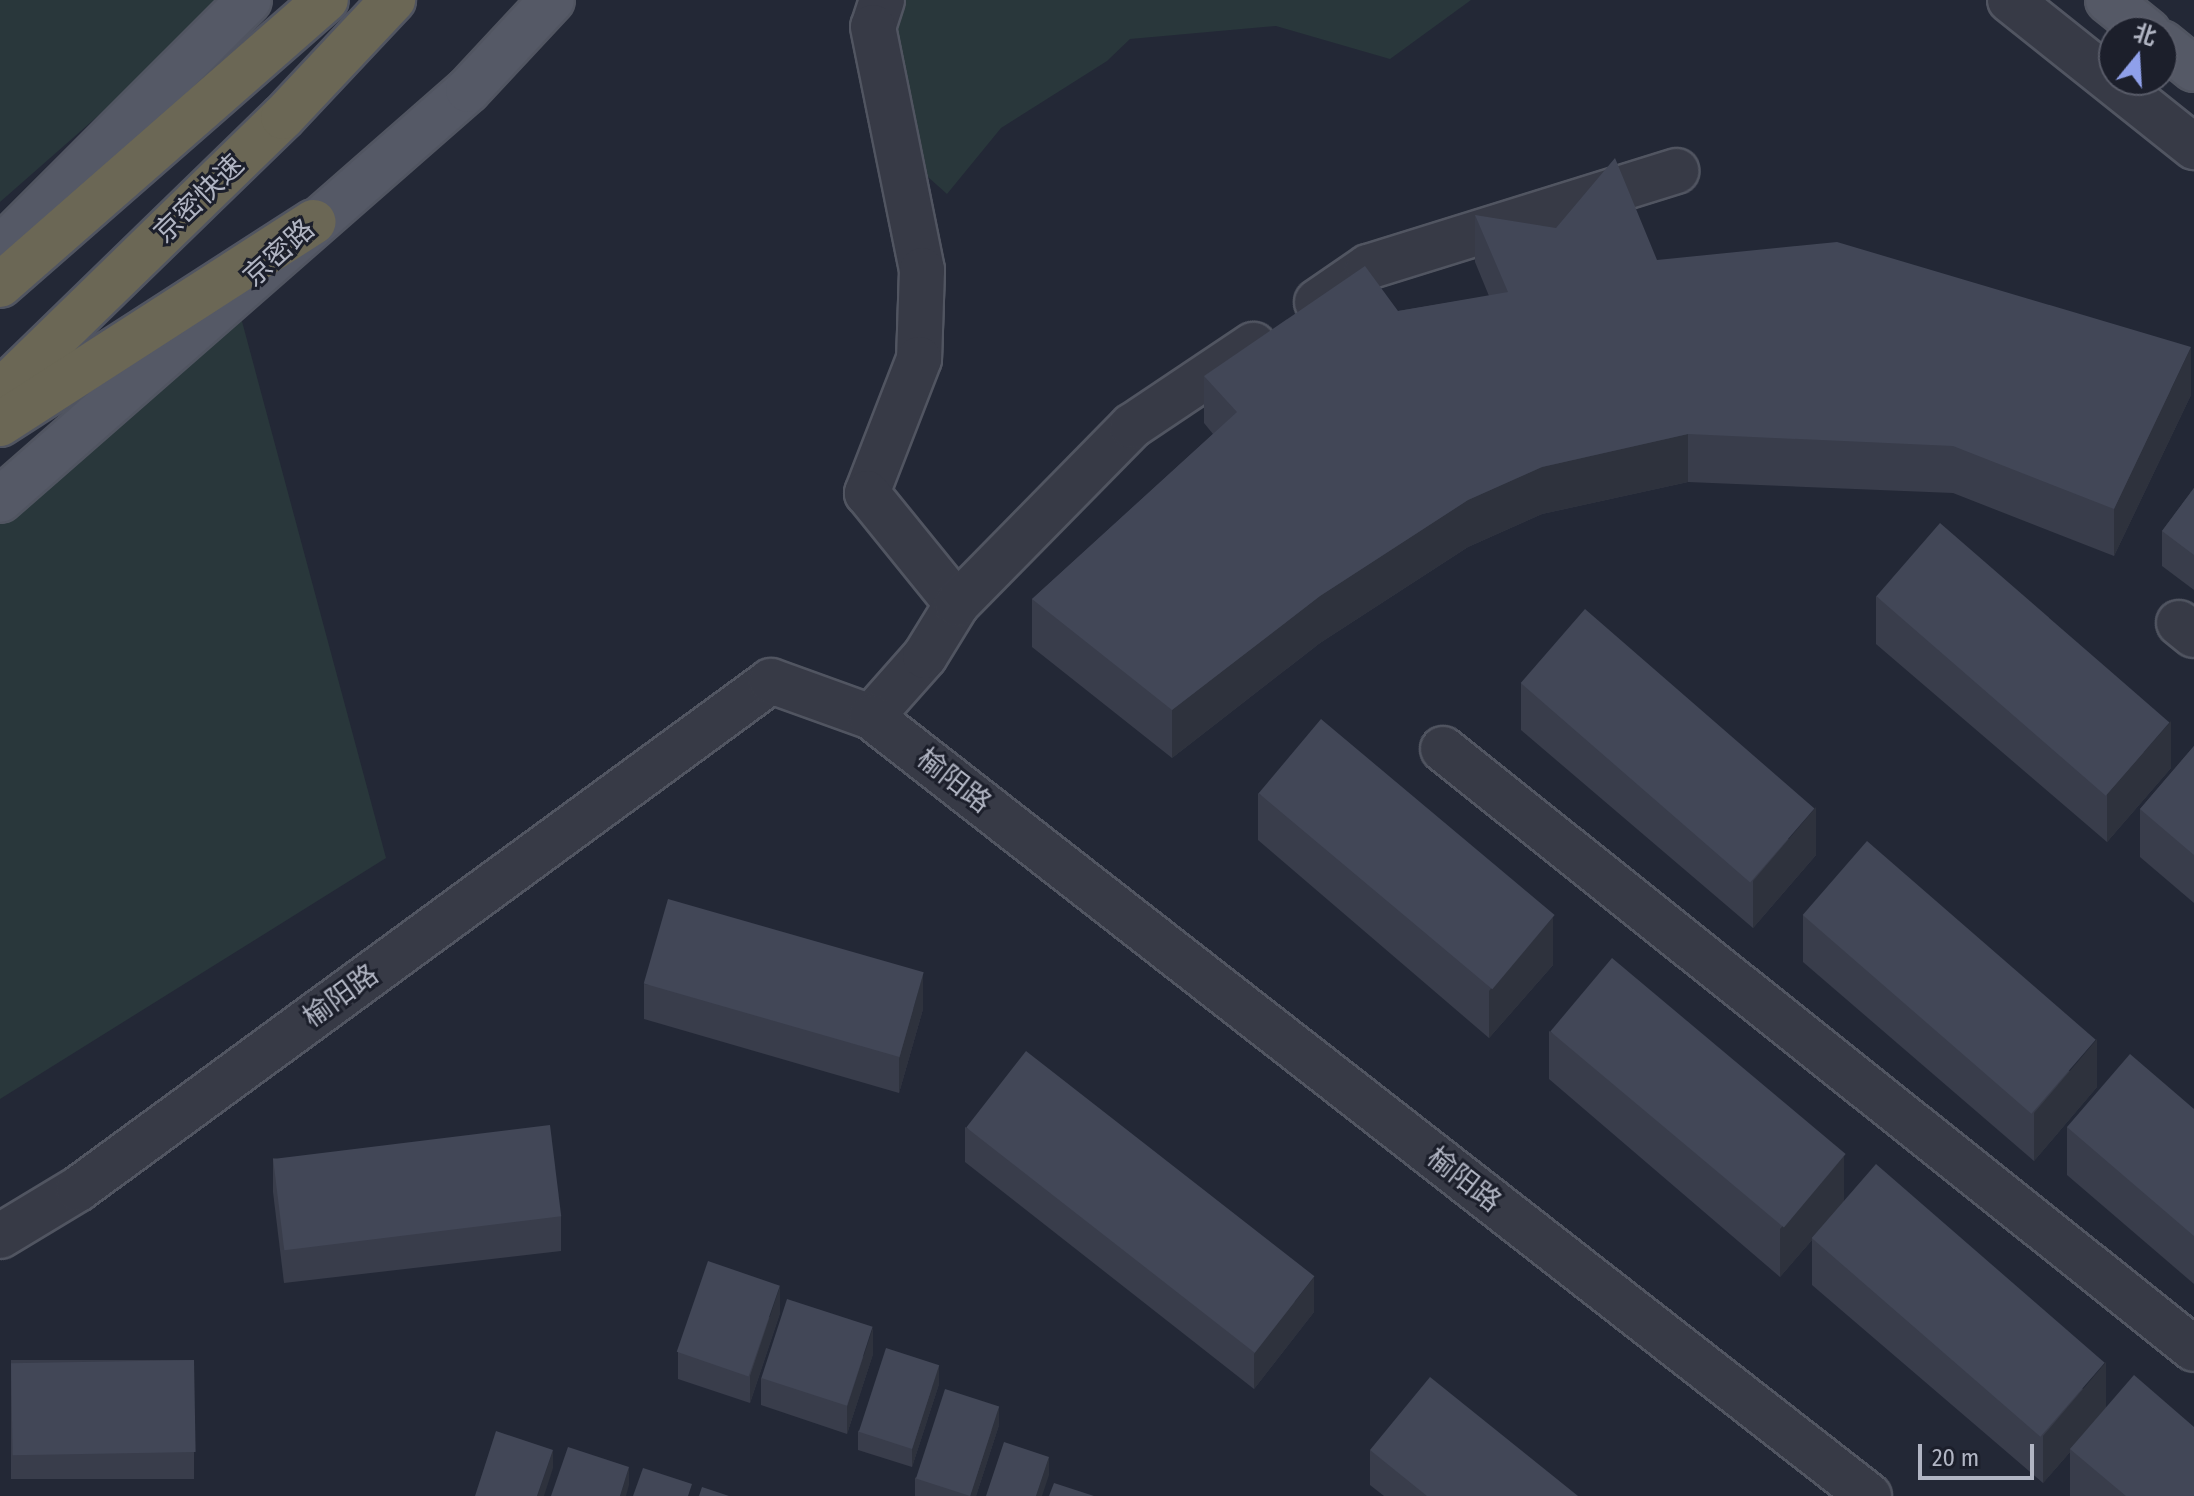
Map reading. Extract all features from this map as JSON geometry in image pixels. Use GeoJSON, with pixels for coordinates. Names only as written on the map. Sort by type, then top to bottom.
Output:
{"type":"FeatureCollection","features":[{"type":"Feature","properties":{"kind":"highway"},"geometry":{"type":"LineString","coordinates":[[0,285],[326,0]]}},
{"type":"Feature","properties":{"kind":"highway","name":"京密快速"},"geometry":{"type":"LineString","coordinates":[[0,392],[283,117],[393,0]]}},
{"type":"Feature","properties":{"kind":"highway"},"geometry":{"type":"LineString","coordinates":[[0,424],[314,222]]}},
{"type":"Feature","properties":{"kind":"main road"},"geometry":{"type":"LineString","coordinates":[[0,249],[249,0]]}},
{"type":"Feature","properties":{"kind":"main road","name":"京密路"},"geometry":{"type":"LineString","coordinates":[[0,500],[468,90],[552,0]]}},
{"type":"Feature","properties":{"kind":"main road"},"geometry":{"type":"LineString","coordinates":[[2108,0],[2128,16]]}},
{"type":"Feature","properties":{"kind":"main road"},"geometry":{"type":"LineString","coordinates":[[2178,56],[2194,69]]}},
{"type":"Feature","properties":{"kind":"street"},"geometry":{"type":"LineString","coordinates":[[882,0],[873,27],[921,285],[919,359],[867,493],[957,604]]}},
{"type":"Feature","properties":{"kind":"street"},"geometry":{"type":"LineString","coordinates":[[2010,0],[2194,147]]}},
{"type":"Feature","properties":{"kind":"street"},"geometry":{"type":"LineString","coordinates":[[871,717],[925,656],[957,604],[1132,426],[1368,267],[1676,171]]}},
{"type":"Feature","properties":{"kind":"street","name":"榆阳路"},"geometry":{"type":"LineString","coordinates":[[0,1236],[78,1189],[771,681],[871,717],[1869,1496]]}},
{"type":"Feature","properties":{"kind":"street"},"geometry":{"type":"LineString","coordinates":[[1443,749],[2194,1349]]}},
{"type":"Feature","properties":{"kind":"shaded area"},"geometry":{"type":"Polygon","coordinates":[[[0,0],[230,0],[0,202],[0,0]]]}},
{"type":"Feature","properties":{"kind":"shaded area"},"geometry":{"type":"Polygon","coordinates":[[[904,0],[1471,0],[1390,59],[1276,26],[1130,39],[1107,61],[1001,128],[947,194],[928,177],[896,22],[904,0]]]}},
{"type":"Feature","properties":{"kind":"shaded area"},"geometry":{"type":"Polygon","coordinates":[[[240,314],[386,858],[0,1099],[0,520],[240,314]]]}},
{"type":"Feature","properties":{"kind":"building"},"geometry":{"type":"Polygon","coordinates":[[[1615,158],[1657,260],[1837,242],[2191,347],[2114,509],[1953,446],[1688,434],[1542,467],[1468,500],[1320,596],[1172,710],[1032,599],[1237,412],[1204,376],[1365,266],[1398,311],[1508,292],[1475,215],[1556,228],[1615,158]]]}},
{"type":"Feature","properties":{"kind":"building"},"geometry":{"type":"Polygon","coordinates":[[[2194,488],[2194,555],[2162,531],[2194,488]]]}},
{"type":"Feature","properties":{"kind":"building"},"geometry":{"type":"Polygon","coordinates":[[[1940,523],[2169,722],[2106,796],[1876,596],[1940,523]]]}},
{"type":"Feature","properties":{"kind":"building"},"geometry":{"type":"Polygon","coordinates":[[[1585,609],[1814,808],[1750,882],[1521,683],[1585,609]]]}},
{"type":"Feature","properties":{"kind":"building"},"geometry":{"type":"Polygon","coordinates":[[[1321,719],[1555,915],[1492,989],[1259,793],[1321,719]]]}},
{"type":"Feature","properties":{"kind":"building"},"geometry":{"type":"Polygon","coordinates":[[[2194,746],[2194,855],[2140,809],[2194,746]]]}},
{"type":"Feature","properties":{"kind":"building"},"geometry":{"type":"Polygon","coordinates":[[[1867,841],[2096,1040],[2031,1114],[1803,915],[1867,841]]]}},
{"type":"Feature","properties":{"kind":"building"},"geometry":{"type":"Polygon","coordinates":[[[668,899],[924,972],[899,1057],[644,984],[668,899]]]}},
{"type":"Feature","properties":{"kind":"building"},"geometry":{"type":"Polygon","coordinates":[[[1612,958],[1846,1154],[1784,1228],[1550,1032],[1612,958]]]}},
{"type":"Feature","properties":{"kind":"building"},"geometry":{"type":"Polygon","coordinates":[[[1026,1051],[1314,1276],[1255,1353],[966,1127],[1026,1051]]]}},
{"type":"Feature","properties":{"kind":"building"},"geometry":{"type":"Polygon","coordinates":[[[2130,1054],[2194,1109],[2194,1236],[2067,1127],[2130,1054]]]}},
{"type":"Feature","properties":{"kind":"building"},"geometry":{"type":"Polygon","coordinates":[[[550,1125],[561,1216],[284,1250],[273,1159],[550,1125]]]}},
{"type":"Feature","properties":{"kind":"building"},"geometry":{"type":"Polygon","coordinates":[[[1876,1164],[2105,1363],[2040,1437],[1812,1238],[1876,1164]]]}},
{"type":"Feature","properties":{"kind":"building"},"geometry":{"type":"Polygon","coordinates":[[[708,1261],[780,1286],[749,1377],[677,1352],[708,1261]]]}},
{"type":"Feature","properties":{"kind":"building"},"geometry":{"type":"Polygon","coordinates":[[[787,1299],[873,1327],[847,1406],[761,1378],[787,1299]]]}},
{"type":"Feature","properties":{"kind":"building"},"geometry":{"type":"Polygon","coordinates":[[[886,1348],[939,1365],[912,1449],[859,1432],[886,1348]]]}},
{"type":"Feature","properties":{"kind":"building"},"geometry":{"type":"Polygon","coordinates":[[[194,1360],[196,1452],[13,1455],[11,1363],[194,1360]]]}},
{"type":"Feature","properties":{"kind":"building"},"geometry":{"type":"Polygon","coordinates":[[[2134,1375],[2194,1427],[2194,1496],[2126,1496],[2070,1449],[2134,1375]]]}},
{"type":"Feature","properties":{"kind":"building"},"geometry":{"type":"Polygon","coordinates":[[[1430,1377],[1578,1496],[1427,1496],[1370,1450],[1430,1377]]]}},
{"type":"Feature","properties":{"kind":"building"},"geometry":{"type":"Polygon","coordinates":[[[945,1389],[999,1407],[970,1496],[916,1478],[945,1389]]]}},
{"type":"Feature","properties":{"kind":"building"},"geometry":{"type":"Polygon","coordinates":[[[496,1431],[553,1450],[537,1496],[475,1496],[496,1431]]]}},
{"type":"Feature","properties":{"kind":"building"},"geometry":{"type":"Polygon","coordinates":[[[1004,1442],[1049,1457],[1036,1496],[986,1496],[1004,1442]]]}},
{"type":"Feature","properties":{"kind":"building"},"geometry":{"type":"Polygon","coordinates":[[[568,1447],[629,1467],[620,1496],[551,1496],[568,1447]]]}},
{"type":"Feature","properties":{"kind":"building"},"geometry":{"type":"Polygon","coordinates":[[[643,1468],[692,1484],[688,1496],[633,1496],[643,1468]]]}},
{"type":"Feature","properties":{"kind":"building"},"geometry":{"type":"Polygon","coordinates":[[[1054,1483],[1094,1496],[1049,1496],[1054,1483]]]}},
{"type":"Feature","properties":{"kind":"building"},"geometry":{"type":"Polygon","coordinates":[[[702,1487],[729,1496],[699,1496],[702,1487]]]}}]}
